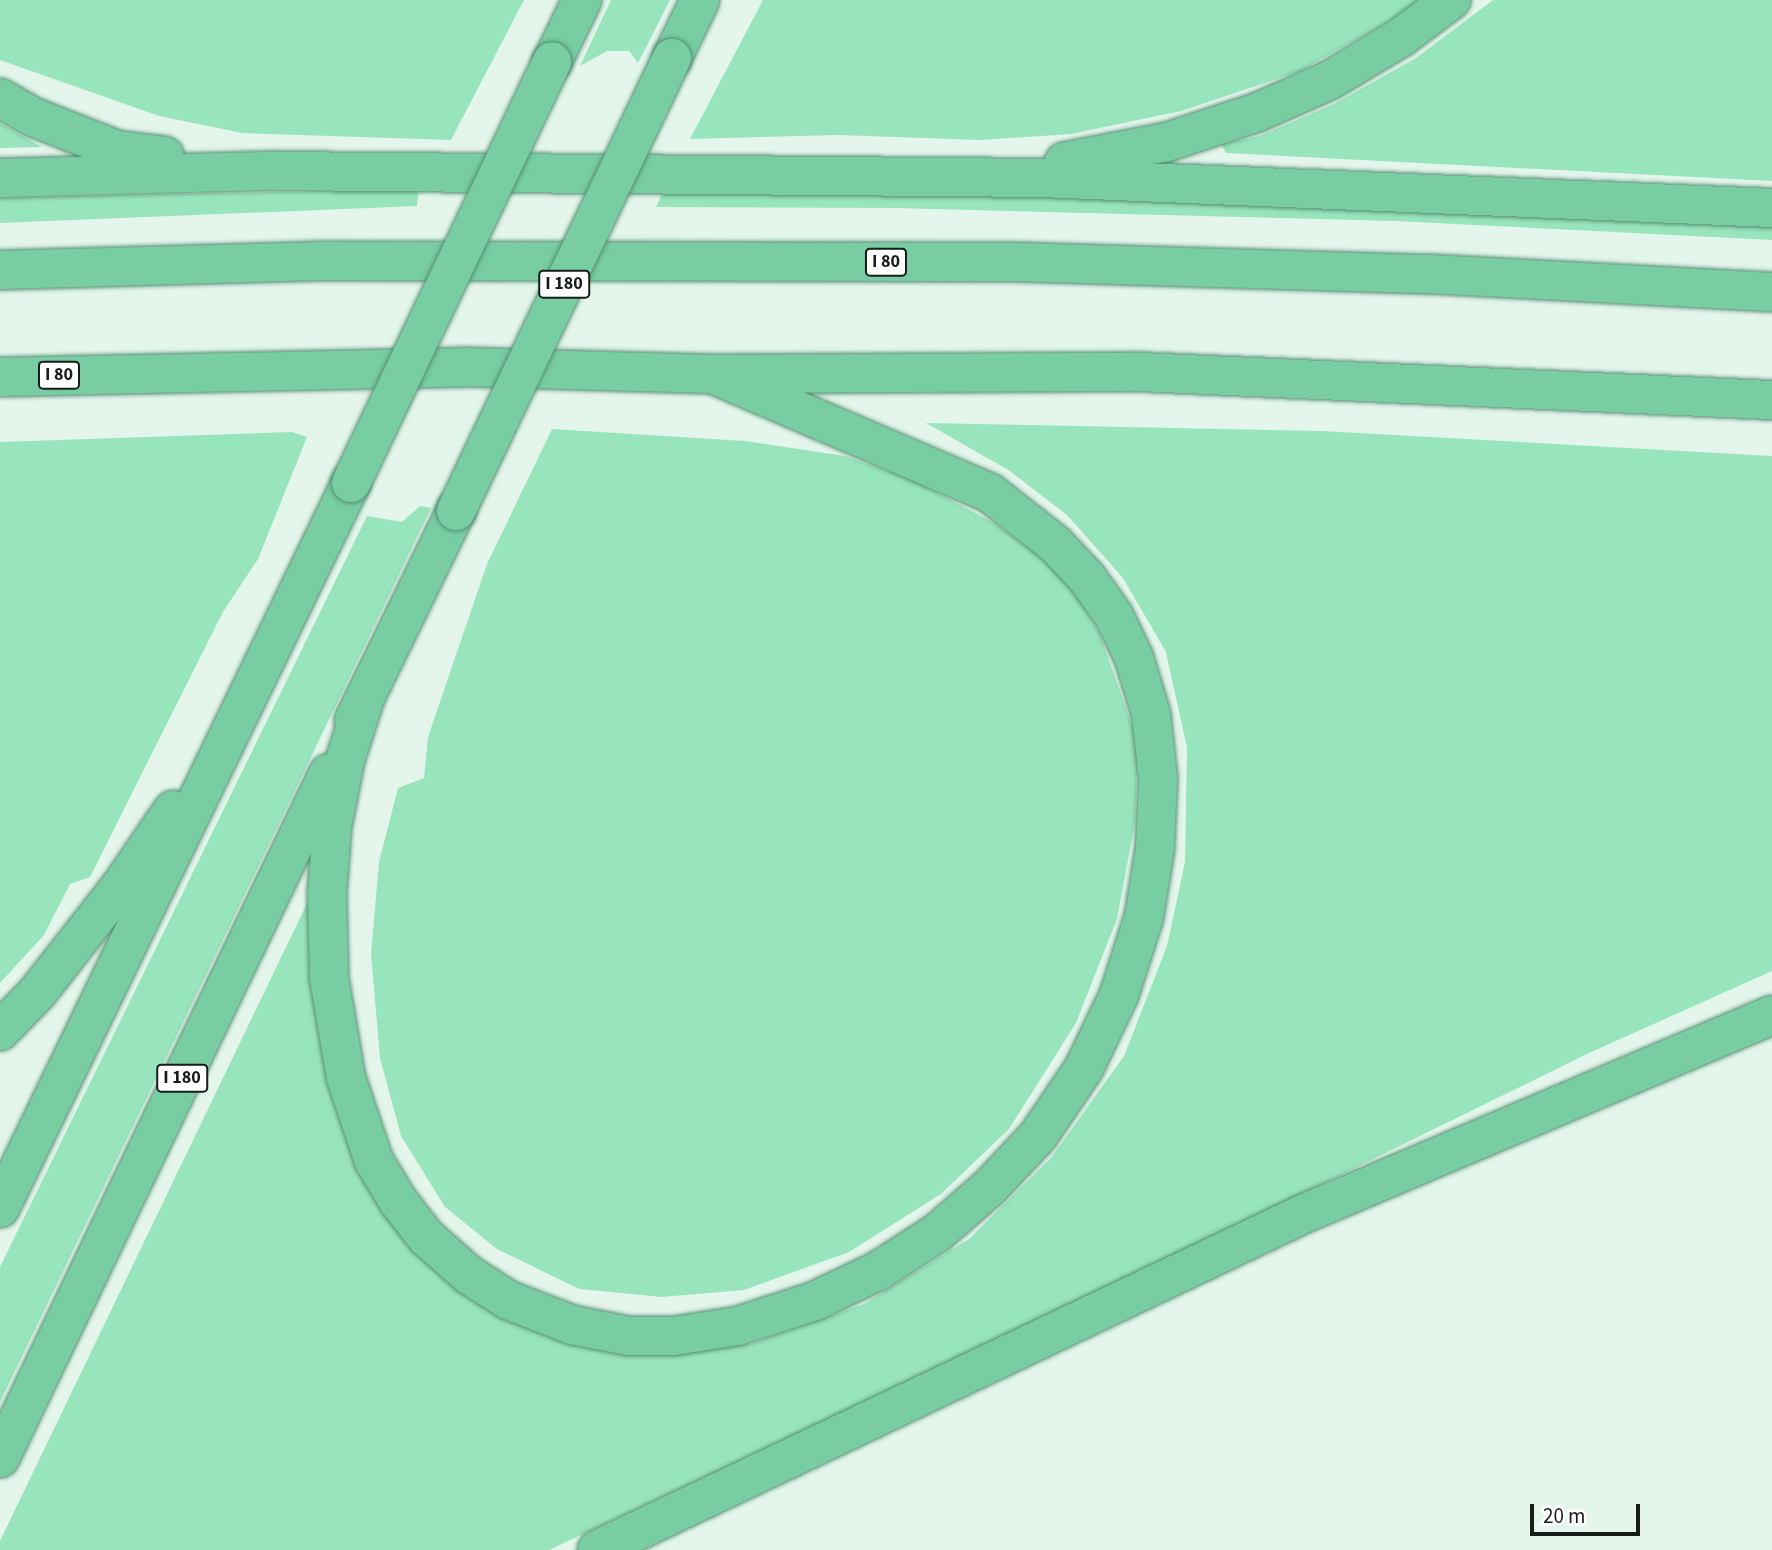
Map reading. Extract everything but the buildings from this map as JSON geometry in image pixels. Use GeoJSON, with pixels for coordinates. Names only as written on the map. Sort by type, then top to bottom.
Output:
{"type":"FeatureCollection","features":[{"type":"Feature","properties":{"kind":"highway"},"geometry":{"type":"LineString","coordinates":[[0,1209],[582,0]]}},
{"type":"Feature","properties":{"kind":"highway","name":"I 180"},"geometry":{"type":"LineString","coordinates":[[0,1458],[700,0]]}},
{"type":"Feature","properties":{"kind":"highway"},"geometry":{"type":"LineString","coordinates":[[973,177],[1087,160],[1167,142],[1258,112],[1330,80],[1401,38],[1451,0]]}},
{"type":"Feature","properties":{"kind":"highway"},"geometry":{"type":"LineString","coordinates":[[0,98],[33,117],[117,150],[275,172]]}},
{"type":"Feature","properties":{"kind":"highway"},"geometry":{"type":"LineString","coordinates":[[0,178],[275,172],[973,177],[1410,190],[1772,208]]}},
{"type":"Feature","properties":{"kind":"highway","name":"I 80"},"geometry":{"type":"LineString","coordinates":[[0,270],[318,261],[1016,262],[1429,274],[1772,292]]}},
{"type":"Feature","properties":{"kind":"highway","name":"I 80"},"geometry":{"type":"LineString","coordinates":[[0,377],[465,367],[712,374],[1140,372],[1772,400]]}},
{"type":"Feature","properties":{"kind":"highway"},"geometry":{"type":"LineString","coordinates":[[0,386],[118,373]]}},
{"type":"Feature","properties":{"kind":"highway"},"geometry":{"type":"LineString","coordinates":[[365,698],[343,771],[327,894],[329,978],[345,1078],[374,1161],[398,1201],[426,1237],[469,1275],[508,1300],[572,1325],[628,1336],[674,1336],[738,1326],[815,1301],[878,1271],[937,1233],[990,1187],[1038,1136],[1084,1069],[1119,995],[1144,917],[1155,848],[1158,778],[1151,714],[1134,658],[1087,578],[1055,544],[990,493],[712,374]]}},
{"type":"Feature","properties":{"kind":"highway"},"geometry":{"type":"LineString","coordinates":[[0,1031],[37,993],[121,886],[258,675]]}},
{"type":"Feature","properties":{"kind":"highway"},"geometry":{"type":"LineString","coordinates":[[597,1550],[1303,1214],[1772,1015]]}},
{"type":"Feature","properties":{"kind":"green space"},"geometry":{"type":"Polygon","coordinates":[[[0,0],[524,0],[451,140],[242,133],[159,116],[0,60],[0,0]]]}},
{"type":"Feature","properties":{"kind":"green space"},"geometry":{"type":"Polygon","coordinates":[[[611,0],[670,0],[638,63],[629,51],[607,51],[580,66],[611,0]]]}},
{"type":"Feature","properties":{"kind":"green space"},"geometry":{"type":"Polygon","coordinates":[[[763,0],[1418,0],[1402,14],[1300,71],[1181,111],[1071,134],[980,140],[838,135],[690,139],[763,0]]]}},
{"type":"Feature","properties":{"kind":"green space"},"geometry":{"type":"Polygon","coordinates":[[[1493,0],[1772,0],[1772,181],[1226,153],[1221,144],[1260,136],[1336,103],[1416,58],[1493,0]]]}},
{"type":"Feature","properties":{"kind":"green space"},"geometry":{"type":"Polygon","coordinates":[[[0,123],[42,147],[0,148],[0,123]]]}},
{"type":"Feature","properties":{"kind":"green space"},"geometry":{"type":"Polygon","coordinates":[[[665,187],[1070,191],[1772,222],[1772,240],[1395,221],[895,208],[656,207],[665,187]]]}},
{"type":"Feature","properties":{"kind":"green space"},"geometry":{"type":"Polygon","coordinates":[[[419,189],[417,206],[0,223],[0,198],[419,189]]]}},
{"type":"Feature","properties":{"kind":"green space"},"geometry":{"type":"Polygon","coordinates":[[[926,423],[1323,431],[1772,456],[1772,971],[1589,1053],[1114,1286],[549,1550],[0,1550],[0,1541],[326,864],[318,1011],[424,1254],[645,1353],[751,1344],[864,1304],[969,1239],[1051,1158],[1124,1056],[1167,946],[1185,862],[1187,748],[1166,652],[1123,578],[1067,515],[1010,471],[926,423]]]}},
{"type":"Feature","properties":{"kind":"green space"},"geometry":{"type":"Polygon","coordinates":[[[552,429],[745,441],[845,456],[915,481],[994,523],[1062,571],[1099,632],[1138,742],[1135,822],[1117,919],[1076,1023],[1009,1129],[941,1194],[849,1252],[744,1290],[662,1297],[579,1289],[497,1249],[445,1207],[401,1136],[380,1058],[371,954],[379,862],[398,788],[424,778],[428,737],[487,564],[552,429]]]}},
{"type":"Feature","properties":{"kind":"green space"},"geometry":{"type":"Polygon","coordinates":[[[292,432],[307,437],[258,559],[223,612],[90,877],[70,884],[44,935],[0,983],[0,442],[292,432]]]}},
{"type":"Feature","properties":{"kind":"green space"},"geometry":{"type":"Polygon","coordinates":[[[420,506],[431,508],[0,1402],[0,1267],[367,516],[402,522],[420,506]]]}}]}
